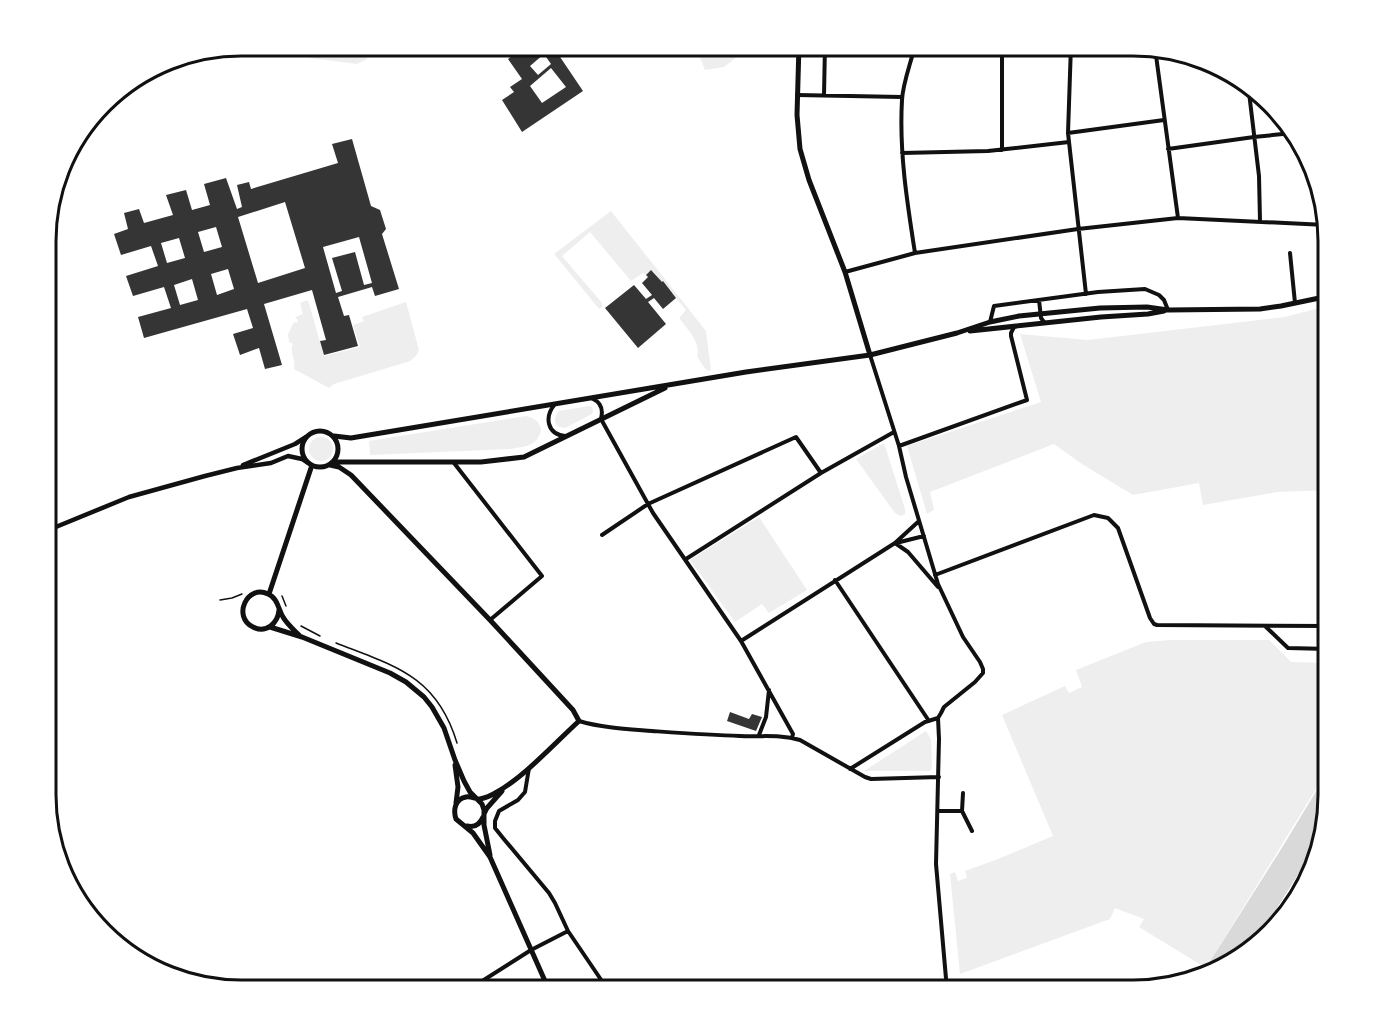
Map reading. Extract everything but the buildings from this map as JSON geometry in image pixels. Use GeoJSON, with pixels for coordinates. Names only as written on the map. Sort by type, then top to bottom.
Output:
{"type":"FeatureCollection","features":[{"type":"Feature","properties":{"kind":"main road"},"geometry":{"type":"LineString","coordinates":[[799,56],[798,135],[804,166],[845,272],[870,355]]}},
{"type":"Feature","properties":{"kind":"main road"},"geometry":{"type":"LineString","coordinates":[[672,385],[524,457],[481,462],[332,463],[320,467],[304,459],[302,452],[306,437],[320,430],[344,438],[363,436],[781,367],[870,355],[957,333],[990,322],[1025,316],[1100,308],[1242,310],[1295,304],[1318,299]]}},
{"type":"Feature","properties":{"kind":"main road"},"geometry":{"type":"LineString","coordinates":[[957,333],[1148,314],[1168,310]]}},
{"type":"Feature","properties":{"kind":"main road"},"geometry":{"type":"LineString","coordinates":[[332,463],[339,453],[339,444],[334,436]]}},
{"type":"Feature","properties":{"kind":"main road"},"geometry":{"type":"LineString","coordinates":[[332,463],[351,475],[490,620],[573,710],[579,721],[504,788],[487,797],[465,797],[456,806]]}},
{"type":"Feature","properties":{"kind":"main road"},"geometry":{"type":"LineString","coordinates":[[268,594],[310,464]]}},
{"type":"Feature","properties":{"kind":"main road"},"geometry":{"type":"LineString","coordinates":[[279,610],[276,621],[270,627],[260,630],[246,622],[242,611],[244,602],[253,594],[259,592],[268,594],[277,602],[279,610],[289,625],[302,637]]}},
{"type":"Feature","properties":{"kind":"main road"},"geometry":{"type":"LineString","coordinates":[[270,627],[302,637],[390,673],[415,689],[424,698],[439,718],[470,792],[482,804],[490,856]]}},
{"type":"Feature","properties":{"kind":"main road"},"geometry":{"type":"LineString","coordinates":[[455,760],[458,787],[455,816],[473,833],[490,856],[544,979]]}},
{"type":"Feature","properties":{"kind":"main road"},"geometry":{"type":"LineString","coordinates":[[462,825],[475,826],[480,822],[487,808],[504,788]]}},
{"type":"Feature","properties":{"kind":"street"},"geometry":{"type":"LineString","coordinates":[[824,95],[825,56]]}},
{"type":"Feature","properties":{"kind":"street"},"geometry":{"type":"LineString","coordinates":[[912,56],[902,97],[902,153],[915,253]]}},
{"type":"Feature","properties":{"kind":"street"},"geometry":{"type":"LineString","coordinates":[[1002,56],[1002,150]]}},
{"type":"Feature","properties":{"kind":"street"},"geometry":{"type":"LineString","coordinates":[[1071,56],[1068,133],[1086,294]]}},
{"type":"Feature","properties":{"kind":"street"},"geometry":{"type":"LineString","coordinates":[[1156,57],[1178,218]]}},
{"type":"Feature","properties":{"kind":"street"},"geometry":{"type":"LineString","coordinates":[[797,95],[902,97]]}},
{"type":"Feature","properties":{"kind":"street"},"geometry":{"type":"LineString","coordinates":[[1249,96],[1259,176],[1260,221]]}},
{"type":"Feature","properties":{"kind":"street"},"geometry":{"type":"LineString","coordinates":[[1068,133],[1164,120]]}},
{"type":"Feature","properties":{"kind":"street"},"geometry":{"type":"LineString","coordinates":[[1168,149],[1284,134]]}},
{"type":"Feature","properties":{"kind":"street"},"geometry":{"type":"LineString","coordinates":[[902,153],[1002,150],[1069,142]]}},
{"type":"Feature","properties":{"kind":"street"},"geometry":{"type":"LineString","coordinates":[[845,272],[915,253],[1078,229],[1178,218],[1317,224]]}},
{"type":"Feature","properties":{"kind":"street"},"geometry":{"type":"LineString","coordinates":[[1290,253],[1295,304]]}},
{"type":"Feature","properties":{"kind":"street"},"geometry":{"type":"LineString","coordinates":[[990,322],[994,306],[1086,294],[1148,290],[1163,298],[1168,310]]}},
{"type":"Feature","properties":{"kind":"street"},"geometry":{"type":"LineString","coordinates":[[1039,300],[1040,315],[1046,323]]}},
{"type":"Feature","properties":{"kind":"street"},"geometry":{"type":"LineString","coordinates":[[899,446],[1027,400],[1011,336],[1014,326]]}},
{"type":"Feature","properties":{"kind":"street"},"geometry":{"type":"LineString","coordinates":[[870,355],[899,446],[935,575],[963,637],[982,665],[983,673],[944,707],[938,718],[939,777],[936,864],[946,980]]}},
{"type":"Feature","properties":{"kind":"street"},"geometry":{"type":"LineString","coordinates":[[592,398],[601,405],[601,419],[648,504],[741,640],[793,734],[792,738]]}},
{"type":"Feature","properties":{"kind":"street"},"geometry":{"type":"LineString","coordinates":[[555,404],[550,411],[548,422],[556,433],[566,436]]}},
{"type":"Feature","properties":{"kind":"street"},"geometry":{"type":"LineString","coordinates":[[686,559],[821,473],[894,432]]}},
{"type":"Feature","properties":{"kind":"street"},"geometry":{"type":"LineString","coordinates":[[237,468],[295,444],[306,437]]}},
{"type":"Feature","properties":{"kind":"street"},"geometry":{"type":"LineString","coordinates":[[602,535],[648,504],[796,437],[821,473]]}},
{"type":"Feature","properties":{"kind":"street"},"geometry":{"type":"LineString","coordinates":[[56,527],[129,497],[237,468],[271,463],[288,456],[302,459],[310,464]]}},
{"type":"Feature","properties":{"kind":"street"},"geometry":{"type":"LineString","coordinates":[[453,462],[542,576],[490,620]]}},
{"type":"Feature","properties":{"kind":"street"},"geometry":{"type":"LineString","coordinates":[[935,575],[1094,515],[1108,518],[1118,528],[1154,624],[1318,626]]}},
{"type":"Feature","properties":{"kind":"street"},"geometry":{"type":"LineString","coordinates":[[741,640],[896,543],[920,521]]}},
{"type":"Feature","properties":{"kind":"street"},"geometry":{"type":"LineString","coordinates":[[896,543],[924,536]]}},
{"type":"Feature","properties":{"kind":"street"},"geometry":{"type":"LineString","coordinates":[[896,543],[908,552],[941,591]]}},
{"type":"Feature","properties":{"kind":"street"},"geometry":{"type":"LineString","coordinates":[[836,580],[929,721]]}},
{"type":"Feature","properties":{"kind":"street"},"geometry":{"type":"LineString","coordinates":[[1264,625],[1288,648],[1318,649]]}},
{"type":"Feature","properties":{"kind":"street"},"geometry":{"type":"LineString","coordinates":[[759,735],[766,717],[769,689]]}},
{"type":"Feature","properties":{"kind":"street"},"geometry":{"type":"LineString","coordinates":[[849,769],[920,724],[938,718]]}},
{"type":"Feature","properties":{"kind":"street"},"geometry":{"type":"LineString","coordinates":[[579,721],[607,728],[792,738],[800,740],[865,777],[939,777]]}},
{"type":"Feature","properties":{"kind":"street"},"geometry":{"type":"LineString","coordinates":[[529,768],[523,795],[501,809],[495,818],[495,825],[503,838],[549,893],[568,931],[601,979]]}},
{"type":"Feature","properties":{"kind":"street"},"geometry":{"type":"LineString","coordinates":[[963,793],[963,811],[972,831]]}},
{"type":"Feature","properties":{"kind":"street"},"geometry":{"type":"LineString","coordinates":[[938,811],[963,811]]}},
{"type":"Feature","properties":{"kind":"street"},"geometry":{"type":"LineString","coordinates":[[485,979],[531,950],[568,931]]}},
{"type":"Feature","properties":{"kind":"shaded area"},"geometry":{"type":"Polygon","coordinates":[[[228,56],[260,56],[205,59],[228,56]]]}},
{"type":"Feature","properties":{"kind":"shaded area"},"geometry":{"type":"Polygon","coordinates":[[[304,56],[367,56],[367,59],[357,64],[304,56]]]}},
{"type":"Feature","properties":{"kind":"shaded area"},"geometry":{"type":"Polygon","coordinates":[[[699,56],[738,56],[724,67],[705,70],[699,56]]]}},
{"type":"Feature","properties":{"kind":"shaded area"},"geometry":{"type":"Polygon","coordinates":[[[611,211],[706,331],[711,370],[708,371],[700,362],[695,341],[680,319],[686,310],[651,270],[646,275],[643,273],[631,281],[590,232],[562,256],[602,303],[599,309],[554,254],[611,211]]]}},
{"type":"Feature","properties":{"kind":"shaded area"},"geometry":{"type":"Polygon","coordinates":[[[308,300],[324,356],[360,347],[353,325],[364,321],[362,317],[406,302],[419,350],[410,361],[334,384],[329,388],[294,369],[293,344],[289,342],[288,334],[294,322],[297,323],[298,320],[295,317],[303,314],[300,303],[308,300]]]}},
{"type":"Feature","properties":{"kind":"shaded area"},"geometry":{"type":"Polygon","coordinates":[[[1318,308],[1318,490],[1277,492],[1203,505],[1199,483],[1133,495],[1054,444],[930,492],[934,510],[927,514],[907,446],[1041,402],[1020,334],[1088,340],[1285,317],[1318,308]]]}},
{"type":"Feature","properties":{"kind":"shaded area"},"geometry":{"type":"Polygon","coordinates":[[[592,407],[592,414],[565,428],[559,427],[555,421],[559,411],[592,407]]]}},
{"type":"Feature","properties":{"kind":"shaded area"},"geometry":{"type":"Polygon","coordinates":[[[526,416],[536,420],[541,430],[537,440],[526,446],[511,449],[370,455],[369,441],[526,416]]]}},
{"type":"Feature","properties":{"kind":"shaded area"},"geometry":{"type":"Polygon","coordinates":[[[321,437],[326,438],[332,444],[332,454],[326,460],[321,461],[316,460],[310,454],[309,449],[310,444],[316,438],[321,437]]]}},
{"type":"Feature","properties":{"kind":"shaded area"},"geometry":{"type":"Polygon","coordinates":[[[884,443],[905,509],[905,514],[901,516],[895,513],[856,459],[884,443]]]}},
{"type":"Feature","properties":{"kind":"shaded area"},"geometry":{"type":"Polygon","coordinates":[[[759,517],[807,590],[769,613],[762,604],[735,622],[690,560],[759,517]]]}},
{"type":"Feature","properties":{"kind":"shaded area"},"geometry":{"type":"Polygon","coordinates":[[[1269,640],[1291,662],[1318,663],[1318,786],[1209,963],[1202,966],[1139,927],[1144,919],[1115,908],[1110,919],[960,974],[950,874],[955,872],[958,881],[967,878],[965,871],[1053,836],[1002,715],[1065,686],[1069,693],[1082,687],[1076,670],[1146,642],[1269,640]]]}},
{"type":"Feature","properties":{"kind":"shaded area"},"geometry":{"type":"Polygon","coordinates":[[[926,731],[931,739],[932,768],[930,771],[864,771],[926,731]]]}},
{"type":"Feature","properties":{"kind":"shaded area"},"geometry":{"type":"Polygon","coordinates":[[[1318,788],[1315,831],[1302,868],[1268,922],[1256,934],[1226,955],[1209,963],[1318,788]]]}}]}
